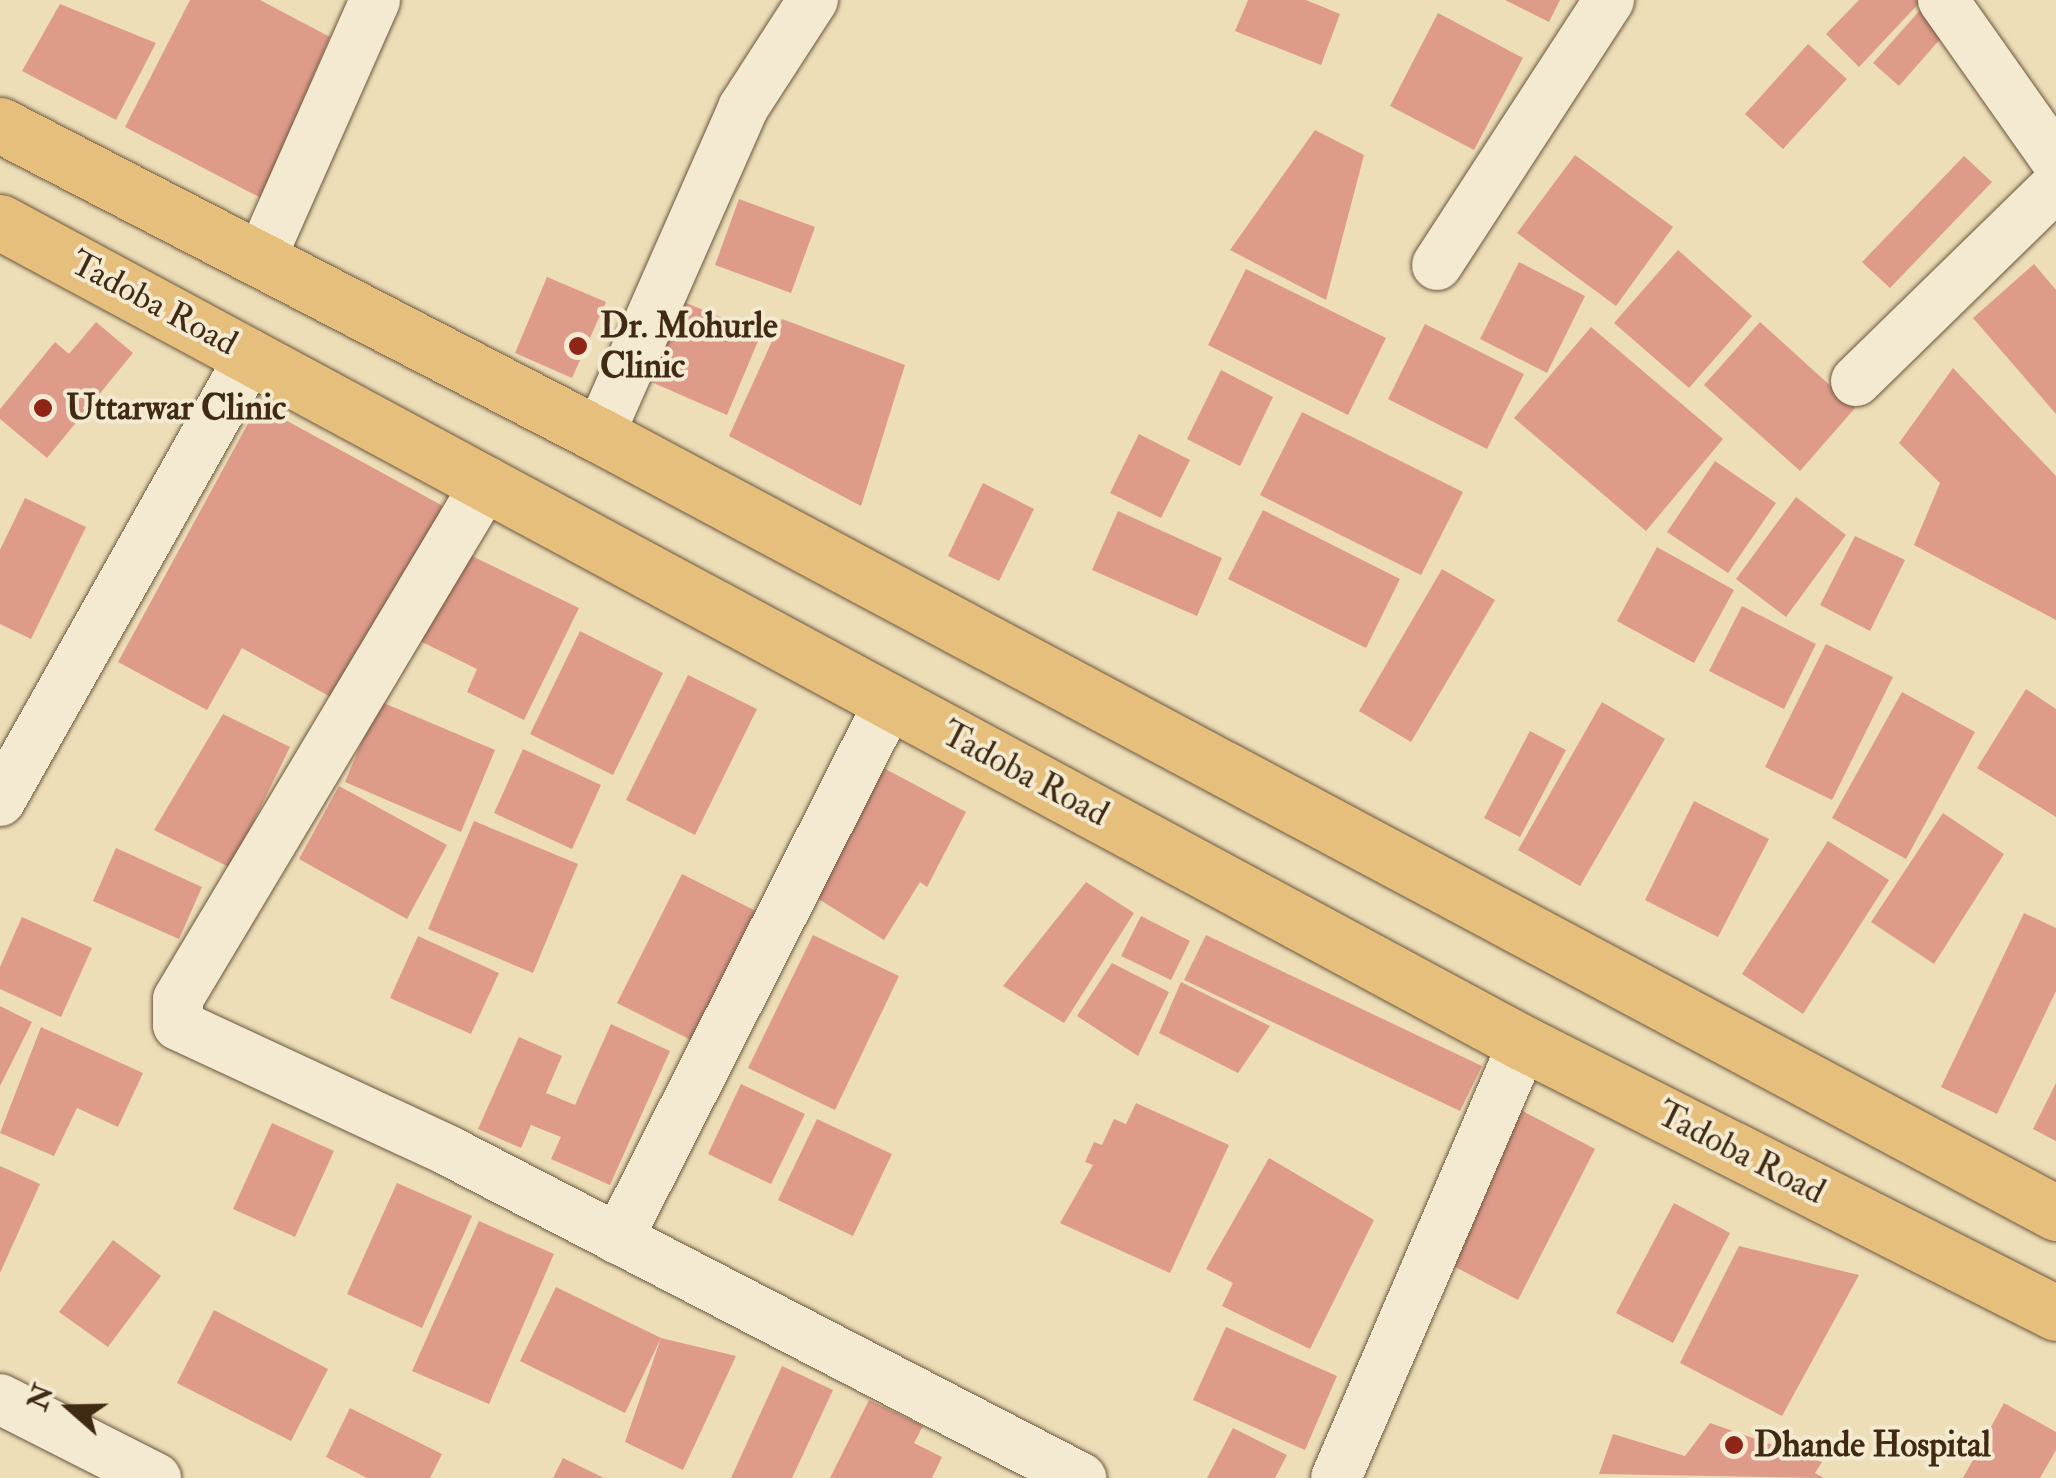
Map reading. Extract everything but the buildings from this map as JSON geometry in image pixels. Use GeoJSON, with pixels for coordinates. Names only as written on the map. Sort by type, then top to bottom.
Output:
{"type":"FeatureCollection","features":[{"type":"Feature","properties":{"kind":"main road"},"geometry":{"type":"LineString","coordinates":[[0,125],[599,435],[2056,1213]]}},
{"type":"Feature","properties":{"kind":"main road","name":"Tadoba Road"},"geometry":{"type":"LineString","coordinates":[[0,222],[1523,1043],[2056,1314]]}},
{"type":"Feature","properties":{"kind":"street"},"geometry":{"type":"LineString","coordinates":[[260,260],[375,0]]}},
{"type":"Feature","properties":{"kind":"street"},"geometry":{"type":"LineString","coordinates":[[599,435],[744,108],[814,0]]}},
{"type":"Feature","properties":{"kind":"street"},"geometry":{"type":"LineString","coordinates":[[1437,264],[1609,0]]}},
{"type":"Feature","properties":{"kind":"street"},"geometry":{"type":"LineString","coordinates":[[1942,0],[2056,160]]}},
{"type":"Feature","properties":{"kind":"street"},"geometry":{"type":"LineString","coordinates":[[1856,381],[2056,186]]}},
{"type":"Feature","properties":{"kind":"street"},"geometry":{"type":"LineString","coordinates":[[0,800],[251,355]]}},
{"type":"Feature","properties":{"kind":"street"},"geometry":{"type":"LineString","coordinates":[[488,482],[178,999],[175,1016],[185,1031],[449,1151],[1081,1478]]}},
{"type":"Feature","properties":{"kind":"street"},"geometry":{"type":"LineString","coordinates":[[618,1239],[890,702]]}},
{"type":"Feature","properties":{"kind":"street"},"geometry":{"type":"LineString","coordinates":[[1336,1478],[1523,1043]]}},
{"type":"Feature","properties":{"kind":"street"},"geometry":{"type":"LineString","coordinates":[[0,1399],[156,1478]]}},
{"type":"Feature","properties":{"kind":"place","name":"Dr. Mohurle Clinic"},"geometry":{"type":"Point","coordinates":[578,346]}},
{"type":"Feature","properties":{"kind":"place","name":"Uttarwar Clinic"},"geometry":{"type":"Point","coordinates":[43,408]}},
{"type":"Feature","properties":{"kind":"place","name":"Dhande Hospital"},"geometry":{"type":"Point","coordinates":[1734,1445]}}]}
